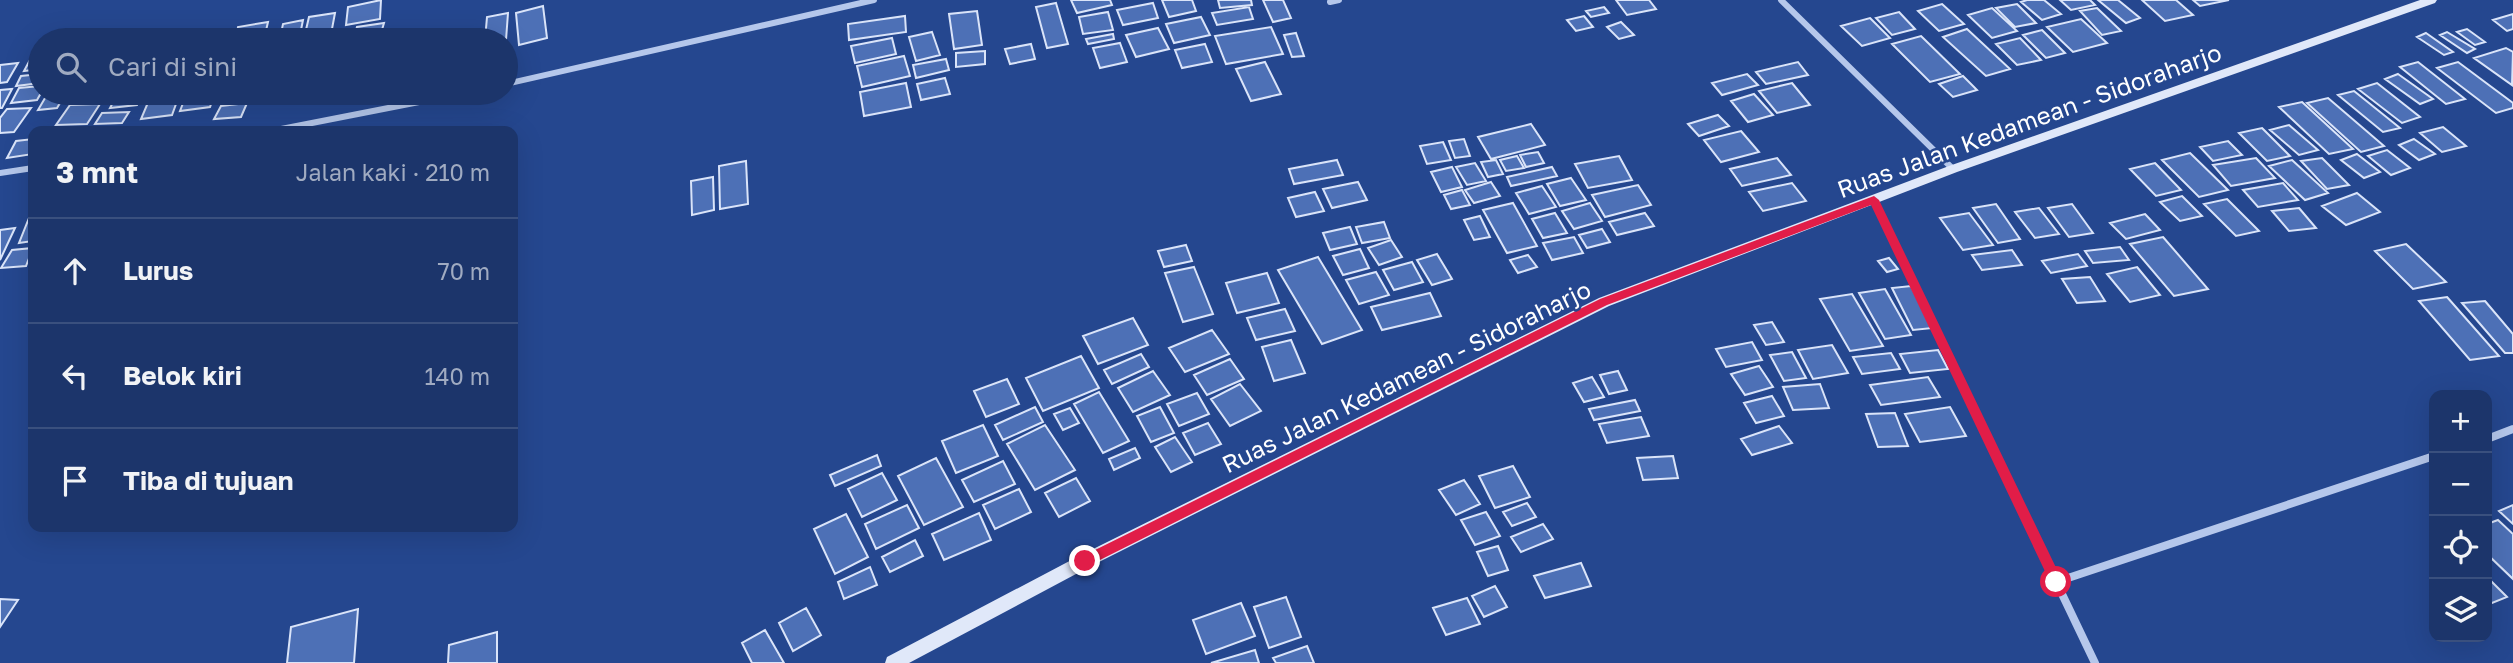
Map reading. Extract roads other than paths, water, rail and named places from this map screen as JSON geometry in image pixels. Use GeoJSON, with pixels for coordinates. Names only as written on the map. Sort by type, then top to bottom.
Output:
{"type":"FeatureCollection","features":[{"type":"Feature","properties":{"kind":"main road","name":"Ruas Jalan Kedamean - Sidoraharjo"},"geometry":{"type":"LineString","coordinates":[[893,663],[1085,561],[1604,302],[1953,169],[2431,0]]}},
{"type":"Feature","properties":{"kind":"street"},"geometry":{"type":"LineString","coordinates":[[518,81],[874,0]]}},
{"type":"Feature","properties":{"kind":"street"},"geometry":{"type":"LineString","coordinates":[[1330,2],[1339,0]]}},
{"type":"Feature","properties":{"kind":"street"},"geometry":{"type":"LineString","coordinates":[[1781,0],[1953,169]]}},
{"type":"Feature","properties":{"kind":"street"},"geometry":{"type":"LineString","coordinates":[[297,126],[404,105]]}},
{"type":"Feature","properties":{"kind":"street"},"geometry":{"type":"LineString","coordinates":[[0,173],[28,169]]}},
{"type":"Feature","properties":{"kind":"street"},"geometry":{"type":"LineString","coordinates":[[1874,200],[2095,663]]}},
{"type":"Feature","properties":{"kind":"street"},"geometry":{"type":"LineString","coordinates":[[2492,437],[2513,429]]}},
{"type":"Feature","properties":{"kind":"street"},"geometry":{"type":"LineString","coordinates":[[2056,582],[2429,458]]}}]}
